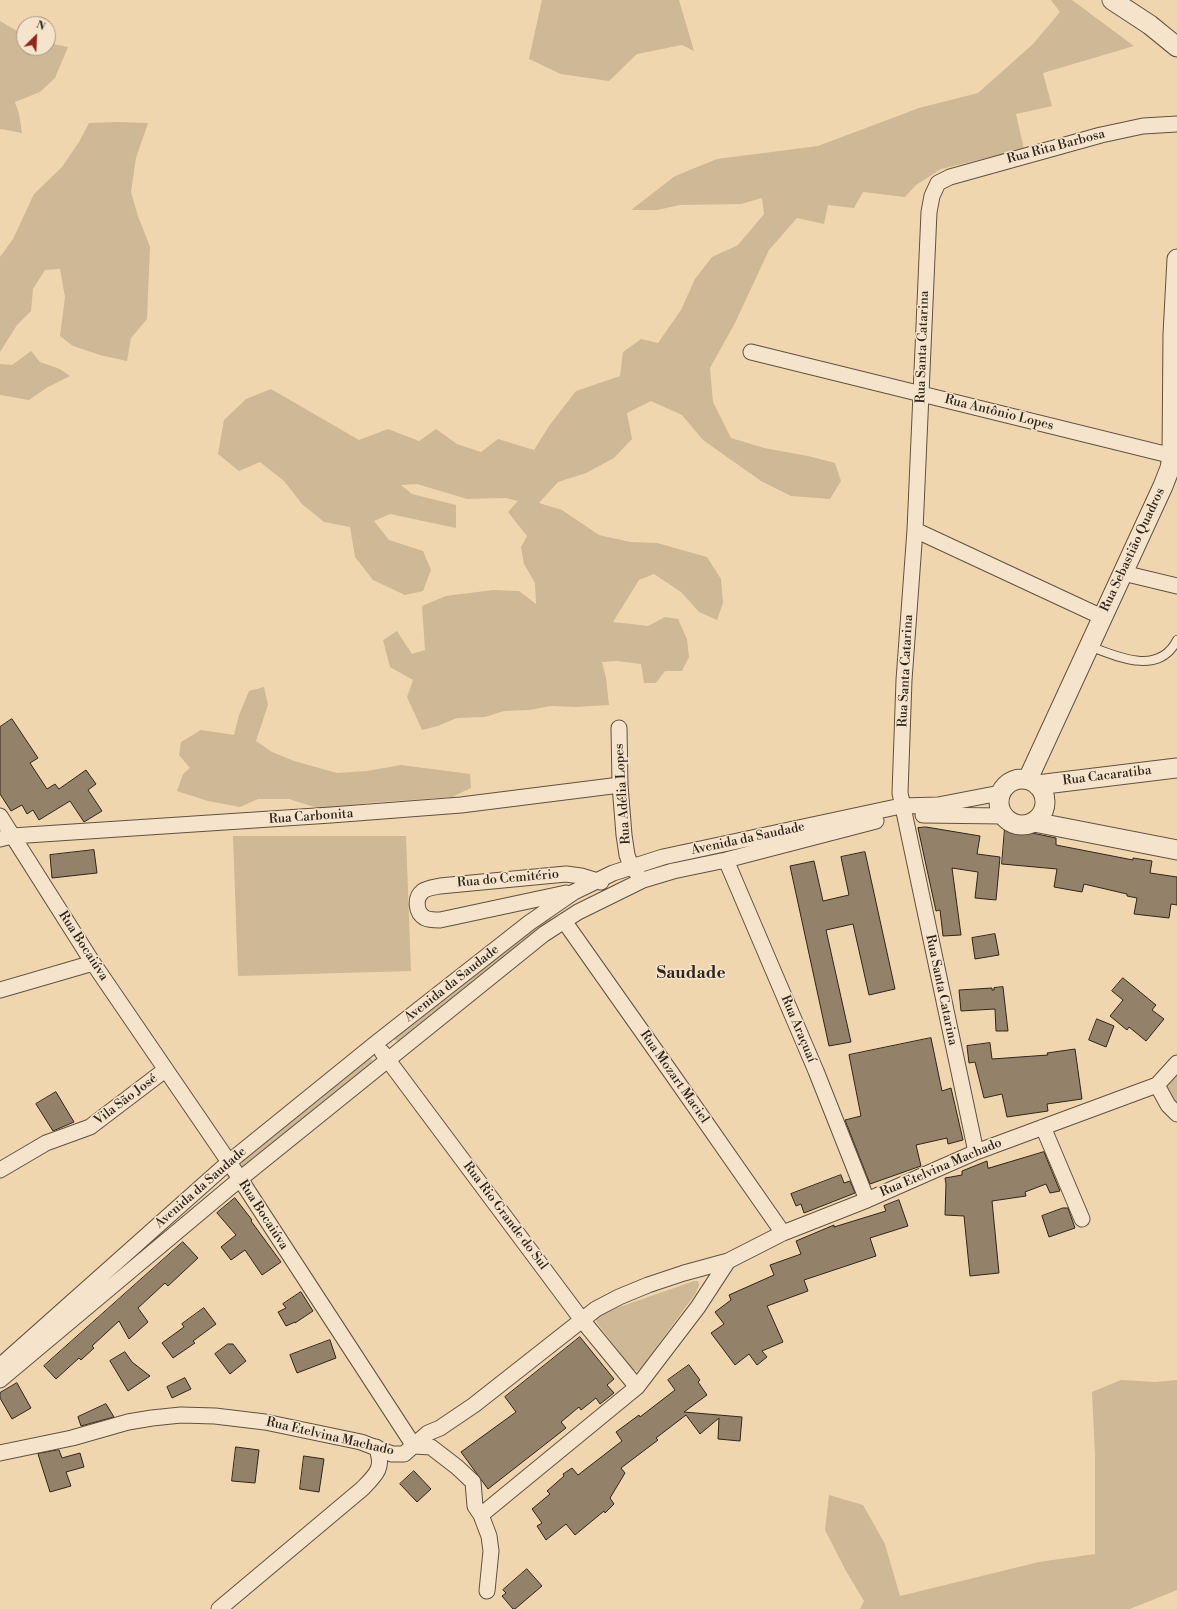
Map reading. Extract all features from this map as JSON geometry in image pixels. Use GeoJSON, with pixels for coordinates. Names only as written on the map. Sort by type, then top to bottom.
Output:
{"type":"FeatureCollection","features":[{"type":"Feature","properties":{"kind":"street"},"geometry":{"type":"LineString","coordinates":[[1112,0],[1150,25],[1177,47]]}},
{"type":"Feature","properties":{"kind":"street","name":"Rua Rita Barbosa"},"geometry":{"type":"LineString","coordinates":[[938,183],[950,177],[1101,135],[1143,126],[1177,124]]}},
{"type":"Feature","properties":{"kind":"street","name":"Rua Santa Catarina"},"geometry":{"type":"LineString","coordinates":[[938,183],[932,196],[929,212],[915,530],[904,680],[900,792],[902,810],[976,1152]]}},
{"type":"Feature","properties":{"kind":"street","name":"Rua Sebastião Quadros"},"geometry":{"type":"LineString","coordinates":[[1033,782],[1089,646],[1163,486],[1174,456],[1177,259]]}},
{"type":"Feature","properties":{"kind":"street","name":"Rua Antônio Lopes"},"geometry":{"type":"LineString","coordinates":[[751,352],[1174,456]]}},
{"type":"Feature","properties":{"kind":"street"},"geometry":{"type":"LineString","coordinates":[[915,530],[1102,617]]}},
{"type":"Feature","properties":{"kind":"street"},"geometry":{"type":"LineString","coordinates":[[1123,573],[1177,586]]}},
{"type":"Feature","properties":{"kind":"street","name":"Rua Adélia Lopes"},"geometry":{"type":"LineString","coordinates":[[619,728],[620,785],[627,855],[631,866],[643,880]]}},
{"type":"Feature","properties":{"kind":"street","name":"Rua Cacaratiba"},"geometry":{"type":"LineString","coordinates":[[1033,782],[1177,768]]}},
{"type":"Feature","properties":{"kind":"street"},"geometry":{"type":"LineString","coordinates":[[1020,779],[1033,782],[1042,792],[1045,800],[1044,809],[1034,822],[1023,826],[1012,823],[1003,816],[999,805],[1000,793],[1005,786],[1012,781],[1020,779]]}},
{"type":"Feature","properties":{"kind":"street","name":"Rua Carbonita"},"geometry":{"type":"LineString","coordinates":[[6,838],[461,805],[620,785]]}},
{"type":"Feature","properties":{"kind":"street","name":"Avenida da Saudade"},"geometry":{"type":"LineString","coordinates":[[1,1372],[229,1162],[376,1043],[529,923],[574,892],[596,880],[631,866],[663,857],[902,810],[938,805],[1000,793]]}},
{"type":"Feature","properties":{"kind":"street","name":"Avenida da Saudade"},"geometry":{"type":"LineString","coordinates":[[1,1372],[544,934],[599,901],[643,880],[673,871],[726,860],[902,810],[1003,816]]}},
{"type":"Feature","properties":{"kind":"street","name":"Rua Bocaiúva"},"geometry":{"type":"LineString","coordinates":[[0,816],[6,838],[229,1162],[414,1446]]}},
{"type":"Feature","properties":{"kind":"street"},"geometry":{"type":"LineString","coordinates":[[1034,822],[1177,850]]}},
{"type":"Feature","properties":{"kind":"street","name":"Rua Araçuaí"},"geometry":{"type":"LineString","coordinates":[[726,860],[816,1071],[867,1200]]}},
{"type":"Feature","properties":{"kind":"street","name":"Rua do Cemitério"},"geometry":{"type":"LineString","coordinates":[[574,892],[440,920],[425,918],[419,912],[417,904],[418,896],[423,891],[440,886],[566,874],[596,880],[624,890]]}},
{"type":"Feature","properties":{"kind":"street"},"geometry":{"type":"LineString","coordinates":[[574,892],[599,901]]}},
{"type":"Feature","properties":{"kind":"street","name":"Rua Mozart Maciel"},"geometry":{"type":"LineString","coordinates":[[564,921],[783,1233]]}},
{"type":"Feature","properties":{"kind":"street"},"geometry":{"type":"LineString","coordinates":[[0,990],[93,963]]}},
{"type":"Feature","properties":{"kind":"street","name":"Rua Rio Grande do Sul"},"geometry":{"type":"LineString","coordinates":[[376,1043],[387,1060],[582,1320],[637,1387]]}},
{"type":"Feature","properties":{"kind":"street"},"geometry":{"type":"LineString","coordinates":[[1177,1063],[1157,1085],[1168,1105],[1177,1114]]}},
{"type":"Feature","properties":{"kind":"street","name":"Vila São José"},"geometry":{"type":"LineString","coordinates":[[0,1170],[46,1143],[90,1127],[165,1070]]}},
{"type":"Feature","properties":{"kind":"street","name":"Rua Etelvina Machado"},"geometry":{"type":"LineString","coordinates":[[0,1453],[72,1438],[128,1422],[182,1415],[215,1416],[265,1422],[360,1442],[392,1454],[404,1454],[428,1433],[440,1428],[474,1404],[596,1309],[619,1297],[684,1273],[728,1261],[783,1233],[867,1200],[976,1152],[1157,1085]]}},
{"type":"Feature","properties":{"kind":"street"},"geometry":{"type":"LineString","coordinates":[[1043,1127],[1082,1219]]}},
{"type":"Feature","properties":{"kind":"street","name":"Rua Etelvina Machado"},"geometry":{"type":"LineString","coordinates":[[482,1515],[637,1387],[693,1313],[728,1261]]}},
{"type":"Feature","properties":{"kind":"street"},"geometry":{"type":"LineString","coordinates":[[414,1446],[431,1447],[457,1467],[473,1482],[475,1506],[482,1515],[489,1536],[491,1552],[487,1591]]}},
{"type":"Feature","properties":{"kind":"street"},"geometry":{"type":"LineString","coordinates":[[219,1609],[362,1489],[374,1477],[380,1465],[381,1457],[376,1448]]}},
{"type":"Feature","properties":{"kind":"lane"},"geometry":{"type":"LineString","coordinates":[[1089,646],[1121,657],[1150,662],[1171,650],[1177,640]]}},
{"type":"Feature","properties":{"kind":"shaded area"},"geometry":{"type":"Polygon","coordinates":[[[542,0],[679,0],[694,51],[682,45],[637,54],[609,81],[561,74],[529,59],[542,0]]]}},
{"type":"Feature","properties":{"kind":"shaded area"},"geometry":{"type":"Polygon","coordinates":[[[1051,0],[1072,0],[1134,46],[1043,73],[1052,106],[1016,114],[1024,149],[941,169],[916,185],[905,197],[863,192],[854,208],[828,205],[824,224],[797,218],[769,250],[735,323],[710,368],[713,402],[731,438],[764,448],[808,456],[835,463],[841,481],[830,499],[791,496],[761,481],[703,440],[682,415],[651,401],[627,413],[632,439],[614,458],[586,473],[558,482],[539,503],[562,510],[599,535],[630,542],[657,543],[707,557],[721,579],[723,603],[717,620],[699,612],[681,592],[654,574],[639,580],[613,622],[648,626],[665,617],[678,619],[687,639],[689,657],[682,671],[665,671],[656,683],[644,683],[641,664],[617,661],[602,662],[606,678],[609,705],[576,707],[550,706],[530,710],[504,711],[485,717],[457,718],[438,726],[422,730],[407,697],[413,680],[390,667],[383,640],[397,631],[412,654],[425,650],[422,606],[446,596],[493,590],[519,591],[536,604],[535,583],[524,564],[521,547],[527,536],[508,512],[518,501],[506,498],[467,499],[417,484],[401,485],[412,494],[456,505],[456,528],[390,514],[374,521],[389,540],[423,551],[431,570],[423,591],[405,595],[373,580],[355,557],[350,527],[324,522],[302,504],[284,481],[260,462],[239,471],[218,454],[224,420],[246,399],[271,389],[359,440],[388,429],[419,441],[436,429],[457,444],[481,452],[498,439],[534,450],[549,426],[576,391],[620,376],[623,352],[641,339],[658,343],[681,310],[695,279],[712,257],[738,245],[764,214],[762,198],[741,204],[680,205],[657,210],[631,210],[675,176],[717,159],[818,146],[919,108],[978,93],[1033,44],[1060,12],[1051,0]]]}},
{"type":"Feature","properties":{"kind":"shaded area"},"geometry":{"type":"Polygon","coordinates":[[[0,21],[16,30],[16,56],[56,56],[56,45],[68,47],[55,78],[40,92],[15,102],[19,114],[22,133],[0,130],[0,21]]]}},
{"type":"Feature","properties":{"kind":"shaded area"},"geometry":{"type":"Polygon","coordinates":[[[89,123],[148,123],[136,158],[131,192],[138,216],[150,247],[147,319],[131,338],[127,361],[100,355],[73,346],[60,336],[65,297],[60,269],[45,270],[33,289],[31,311],[17,325],[0,352],[0,257],[13,239],[34,194],[62,167],[79,142],[89,123]]]}},
{"type":"Feature","properties":{"kind":"shaded area"},"geometry":{"type":"Polygon","coordinates":[[[31,351],[40,362],[60,369],[70,376],[48,387],[29,400],[0,395],[0,364],[12,365],[31,351]]]}},
{"type":"Feature","properties":{"kind":"shaded area"},"geometry":{"type":"Polygon","coordinates":[[[264,687],[268,705],[256,741],[272,752],[294,761],[337,773],[367,771],[401,765],[470,774],[471,788],[452,797],[367,803],[321,809],[289,799],[258,799],[240,807],[208,801],[177,791],[183,774],[190,768],[179,755],[181,742],[201,730],[234,735],[239,715],[249,691],[264,687]]]}},
{"type":"Feature","properties":{"kind":"shaded area"},"geometry":{"type":"Polygon","coordinates":[[[233,836],[406,836],[411,971],[238,976],[233,836]]]}},
{"type":"Feature","properties":{"kind":"shaded area"},"geometry":{"type":"Polygon","coordinates":[[[548,917],[551,918],[552,921],[402,1039],[398,1041],[395,1040],[395,1036],[548,917]]]}},
{"type":"Feature","properties":{"kind":"shaded area"},"geometry":{"type":"Polygon","coordinates":[[[367,1058],[372,1059],[373,1063],[243,1167],[242,1166],[241,1162],[367,1058]]]}},
{"type":"Feature","properties":{"kind":"shaded area"},"geometry":{"type":"Polygon","coordinates":[[[1177,1068],[1177,1104],[1165,1084],[1177,1068]]]}},
{"type":"Feature","properties":{"kind":"shaded area"},"geometry":{"type":"Polygon","coordinates":[[[694,1281],[698,1281],[699,1285],[696,1293],[641,1368],[637,1371],[632,1369],[597,1323],[596,1319],[605,1312],[694,1281]]]}},
{"type":"Feature","properties":{"kind":"shaded area"},"geometry":{"type":"Polygon","coordinates":[[[1121,1380],[1155,1382],[1177,1380],[1177,1590],[1130,1609],[860,1609],[864,1601],[846,1571],[825,1530],[829,1495],[863,1505],[885,1544],[900,1596],[1039,1562],[1095,1554],[1095,1455],[1092,1392],[1121,1380]]]}},
{"type":"Feature","properties":{"kind":"building"},"geometry":{"type":"Polygon","coordinates":[[[12,719],[38,758],[30,763],[47,789],[55,784],[59,789],[86,770],[96,784],[88,790],[102,811],[84,822],[70,801],[39,820],[33,810],[27,814],[22,805],[11,811],[0,794],[0,727],[12,719]]]}},
{"type":"Feature","properties":{"kind":"building"},"geometry":{"type":"Polygon","coordinates":[[[926,827],[980,836],[977,854],[1000,857],[996,900],[975,898],[978,872],[952,868],[961,935],[943,936],[940,910],[936,911],[918,828],[926,827]]]}},
{"type":"Feature","properties":{"kind":"building"},"geometry":{"type":"Polygon","coordinates":[[[1005,828],[1027,830],[1032,833],[1056,838],[1056,845],[1133,860],[1133,858],[1152,861],[1150,873],[1177,877],[1177,905],[1171,904],[1169,918],[1134,914],[1137,898],[1127,896],[1127,894],[1084,884],[1082,892],[1054,887],[1057,869],[1002,864],[1005,828]]]}},
{"type":"Feature","properties":{"kind":"building"},"geometry":{"type":"Polygon","coordinates":[[[94,850],[97,873],[52,878],[50,855],[94,850]]]}},
{"type":"Feature","properties":{"kind":"building"},"geometry":{"type":"Polygon","coordinates":[[[865,852],[895,989],[869,995],[853,924],[826,930],[851,1042],[829,1046],[790,866],[814,861],[823,901],[849,895],[841,857],[865,852]]]}},
{"type":"Feature","properties":{"kind":"building"},"geometry":{"type":"Polygon","coordinates":[[[995,934],[999,955],[975,959],[972,938],[995,934]]]}},
{"type":"Feature","properties":{"kind":"building"},"geometry":{"type":"Polygon","coordinates":[[[1123,978],[1156,1005],[1152,1010],[1164,1019],[1146,1041],[1129,1027],[1127,1030],[1110,1016],[1123,1000],[1112,991],[1123,978]]]}},
{"type":"Feature","properties":{"kind":"building"},"geometry":{"type":"Polygon","coordinates":[[[1003,987],[1008,1031],[996,1031],[995,1009],[961,1011],[959,990],[992,988],[992,990],[994,990],[994,988],[1003,987]]]}},
{"type":"Feature","properties":{"kind":"building"},"geometry":{"type":"Polygon","coordinates":[[[1097,1019],[1114,1026],[1106,1047],[1089,1040],[1097,1019]]]}},
{"type":"Feature","properties":{"kind":"building"},"geometry":{"type":"Polygon","coordinates":[[[931,1038],[942,1091],[951,1088],[963,1140],[948,1144],[947,1138],[916,1145],[921,1166],[870,1184],[845,1120],[861,1116],[849,1055],[931,1038]]]}},
{"type":"Feature","properties":{"kind":"building"},"geometry":{"type":"Polygon","coordinates":[[[990,1043],[992,1059],[1048,1055],[1047,1053],[1075,1049],[1082,1099],[1047,1104],[1048,1111],[1007,1117],[1002,1094],[984,1098],[975,1062],[969,1063],[967,1046],[990,1043]]]}},
{"type":"Feature","properties":{"kind":"building"},"geometry":{"type":"Polygon","coordinates":[[[56,1092],[74,1122],[53,1131],[36,1104],[56,1092]]]}},
{"type":"Feature","properties":{"kind":"building"},"geometry":{"type":"Polygon","coordinates":[[[1044,1152],[1060,1191],[1050,1193],[1046,1184],[1025,1192],[1026,1196],[992,1201],[999,1273],[970,1276],[964,1216],[945,1215],[945,1178],[962,1175],[962,1171],[987,1161],[988,1168],[1044,1152]]]}},
{"type":"Feature","properties":{"kind":"building"},"geometry":{"type":"Polygon","coordinates":[[[841,1175],[844,1183],[850,1181],[855,1193],[804,1213],[801,1204],[796,1206],[791,1194],[841,1175]]]}},
{"type":"Feature","properties":{"kind":"building"},"geometry":{"type":"Polygon","coordinates":[[[235,1198],[281,1262],[262,1275],[245,1250],[231,1260],[221,1247],[236,1235],[217,1213],[235,1198]]]}},
{"type":"Feature","properties":{"kind":"building"},"geometry":{"type":"Polygon","coordinates":[[[899,1200],[908,1226],[870,1238],[876,1256],[804,1280],[808,1291],[767,1306],[783,1342],[762,1351],[767,1357],[757,1365],[749,1354],[735,1365],[711,1333],[724,1324],[715,1312],[731,1300],[729,1295],[774,1275],[770,1265],[801,1254],[796,1241],[834,1225],[834,1227],[886,1211],[884,1206],[899,1200]]]}},
{"type":"Feature","properties":{"kind":"building"},"geometry":{"type":"Polygon","coordinates":[[[1063,1208],[1068,1208],[1075,1228],[1049,1237],[1042,1216],[1063,1208]]]}},
{"type":"Feature","properties":{"kind":"building"},"geometry":{"type":"Polygon","coordinates":[[[183,1242],[198,1258],[168,1286],[165,1283],[138,1308],[148,1322],[129,1339],[119,1321],[92,1346],[94,1348],[81,1360],[79,1358],[56,1379],[44,1366],[183,1242]]]}},
{"type":"Feature","properties":{"kind":"building"},"geometry":{"type":"Polygon","coordinates":[[[301,1292],[313,1311],[295,1323],[286,1326],[278,1312],[286,1308],[283,1304],[301,1292]]]}},
{"type":"Feature","properties":{"kind":"building"},"geometry":{"type":"Polygon","coordinates":[[[204,1308],[216,1324],[193,1341],[195,1343],[173,1358],[162,1343],[184,1327],[182,1324],[204,1308]]]}},
{"type":"Feature","properties":{"kind":"building"},"geometry":{"type":"Polygon","coordinates":[[[580,1337],[614,1379],[607,1385],[614,1393],[600,1404],[596,1398],[581,1410],[579,1407],[561,1422],[566,1428],[488,1489],[461,1452],[516,1412],[505,1397],[580,1337]]]}},
{"type":"Feature","properties":{"kind":"building"},"geometry":{"type":"Polygon","coordinates":[[[330,1340],[336,1358],[297,1373],[290,1355],[330,1340]]]}},
{"type":"Feature","properties":{"kind":"building"},"geometry":{"type":"Polygon","coordinates":[[[228,1344],[233,1344],[246,1361],[230,1374],[215,1354],[228,1344]]]}},
{"type":"Feature","properties":{"kind":"building"},"geometry":{"type":"Polygon","coordinates":[[[125,1352],[132,1362],[150,1376],[128,1391],[110,1361],[125,1352]]]}},
{"type":"Feature","properties":{"kind":"building"},"geometry":{"type":"Polygon","coordinates":[[[689,1365],[700,1380],[698,1382],[707,1395],[684,1412],[742,1417],[740,1441],[718,1439],[719,1418],[700,1434],[686,1415],[656,1438],[658,1440],[621,1468],[625,1473],[610,1498],[614,1504],[605,1513],[604,1511],[575,1535],[566,1524],[546,1540],[537,1526],[542,1523],[532,1509],[550,1494],[547,1491],[564,1476],[563,1474],[572,1468],[578,1475],[622,1441],[616,1432],[639,1415],[640,1417],[675,1390],[668,1380],[689,1365]]]}},
{"type":"Feature","properties":{"kind":"building"},"geometry":{"type":"Polygon","coordinates":[[[185,1378],[191,1389],[172,1398],[167,1387],[185,1378]]]}},
{"type":"Feature","properties":{"kind":"building"},"geometry":{"type":"Polygon","coordinates":[[[17,1383],[31,1408],[12,1419],[0,1398],[0,1393],[17,1383]]]}},
{"type":"Feature","properties":{"kind":"building"},"geometry":{"type":"Polygon","coordinates":[[[106,1404],[114,1417],[81,1426],[78,1417],[106,1404]]]}},
{"type":"Feature","properties":{"kind":"building"},"geometry":{"type":"Polygon","coordinates":[[[236,1447],[259,1450],[255,1483],[232,1481],[236,1447]]]}},
{"type":"Feature","properties":{"kind":"building"},"geometry":{"type":"Polygon","coordinates":[[[59,1450],[62,1458],[80,1453],[84,1467],[66,1472],[71,1486],[50,1492],[38,1454],[59,1450]]]}},
{"type":"Feature","properties":{"kind":"building"},"geometry":{"type":"Polygon","coordinates":[[[304,1456],[324,1459],[319,1492],[300,1489],[304,1456]]]}},
{"type":"Feature","properties":{"kind":"building"},"geometry":{"type":"Polygon","coordinates":[[[414,1471],[431,1489],[417,1502],[400,1484],[414,1471]]]}},
{"type":"Feature","properties":{"kind":"building"},"geometry":{"type":"Polygon","coordinates":[[[527,1569],[542,1586],[515,1609],[513,1609],[502,1596],[506,1593],[503,1590],[527,1569]]]}},
{"type":"Feature","properties":{"kind":"district","name":"Saudade"},"geometry":{"type":"Point","coordinates":[691,974]}}]}
